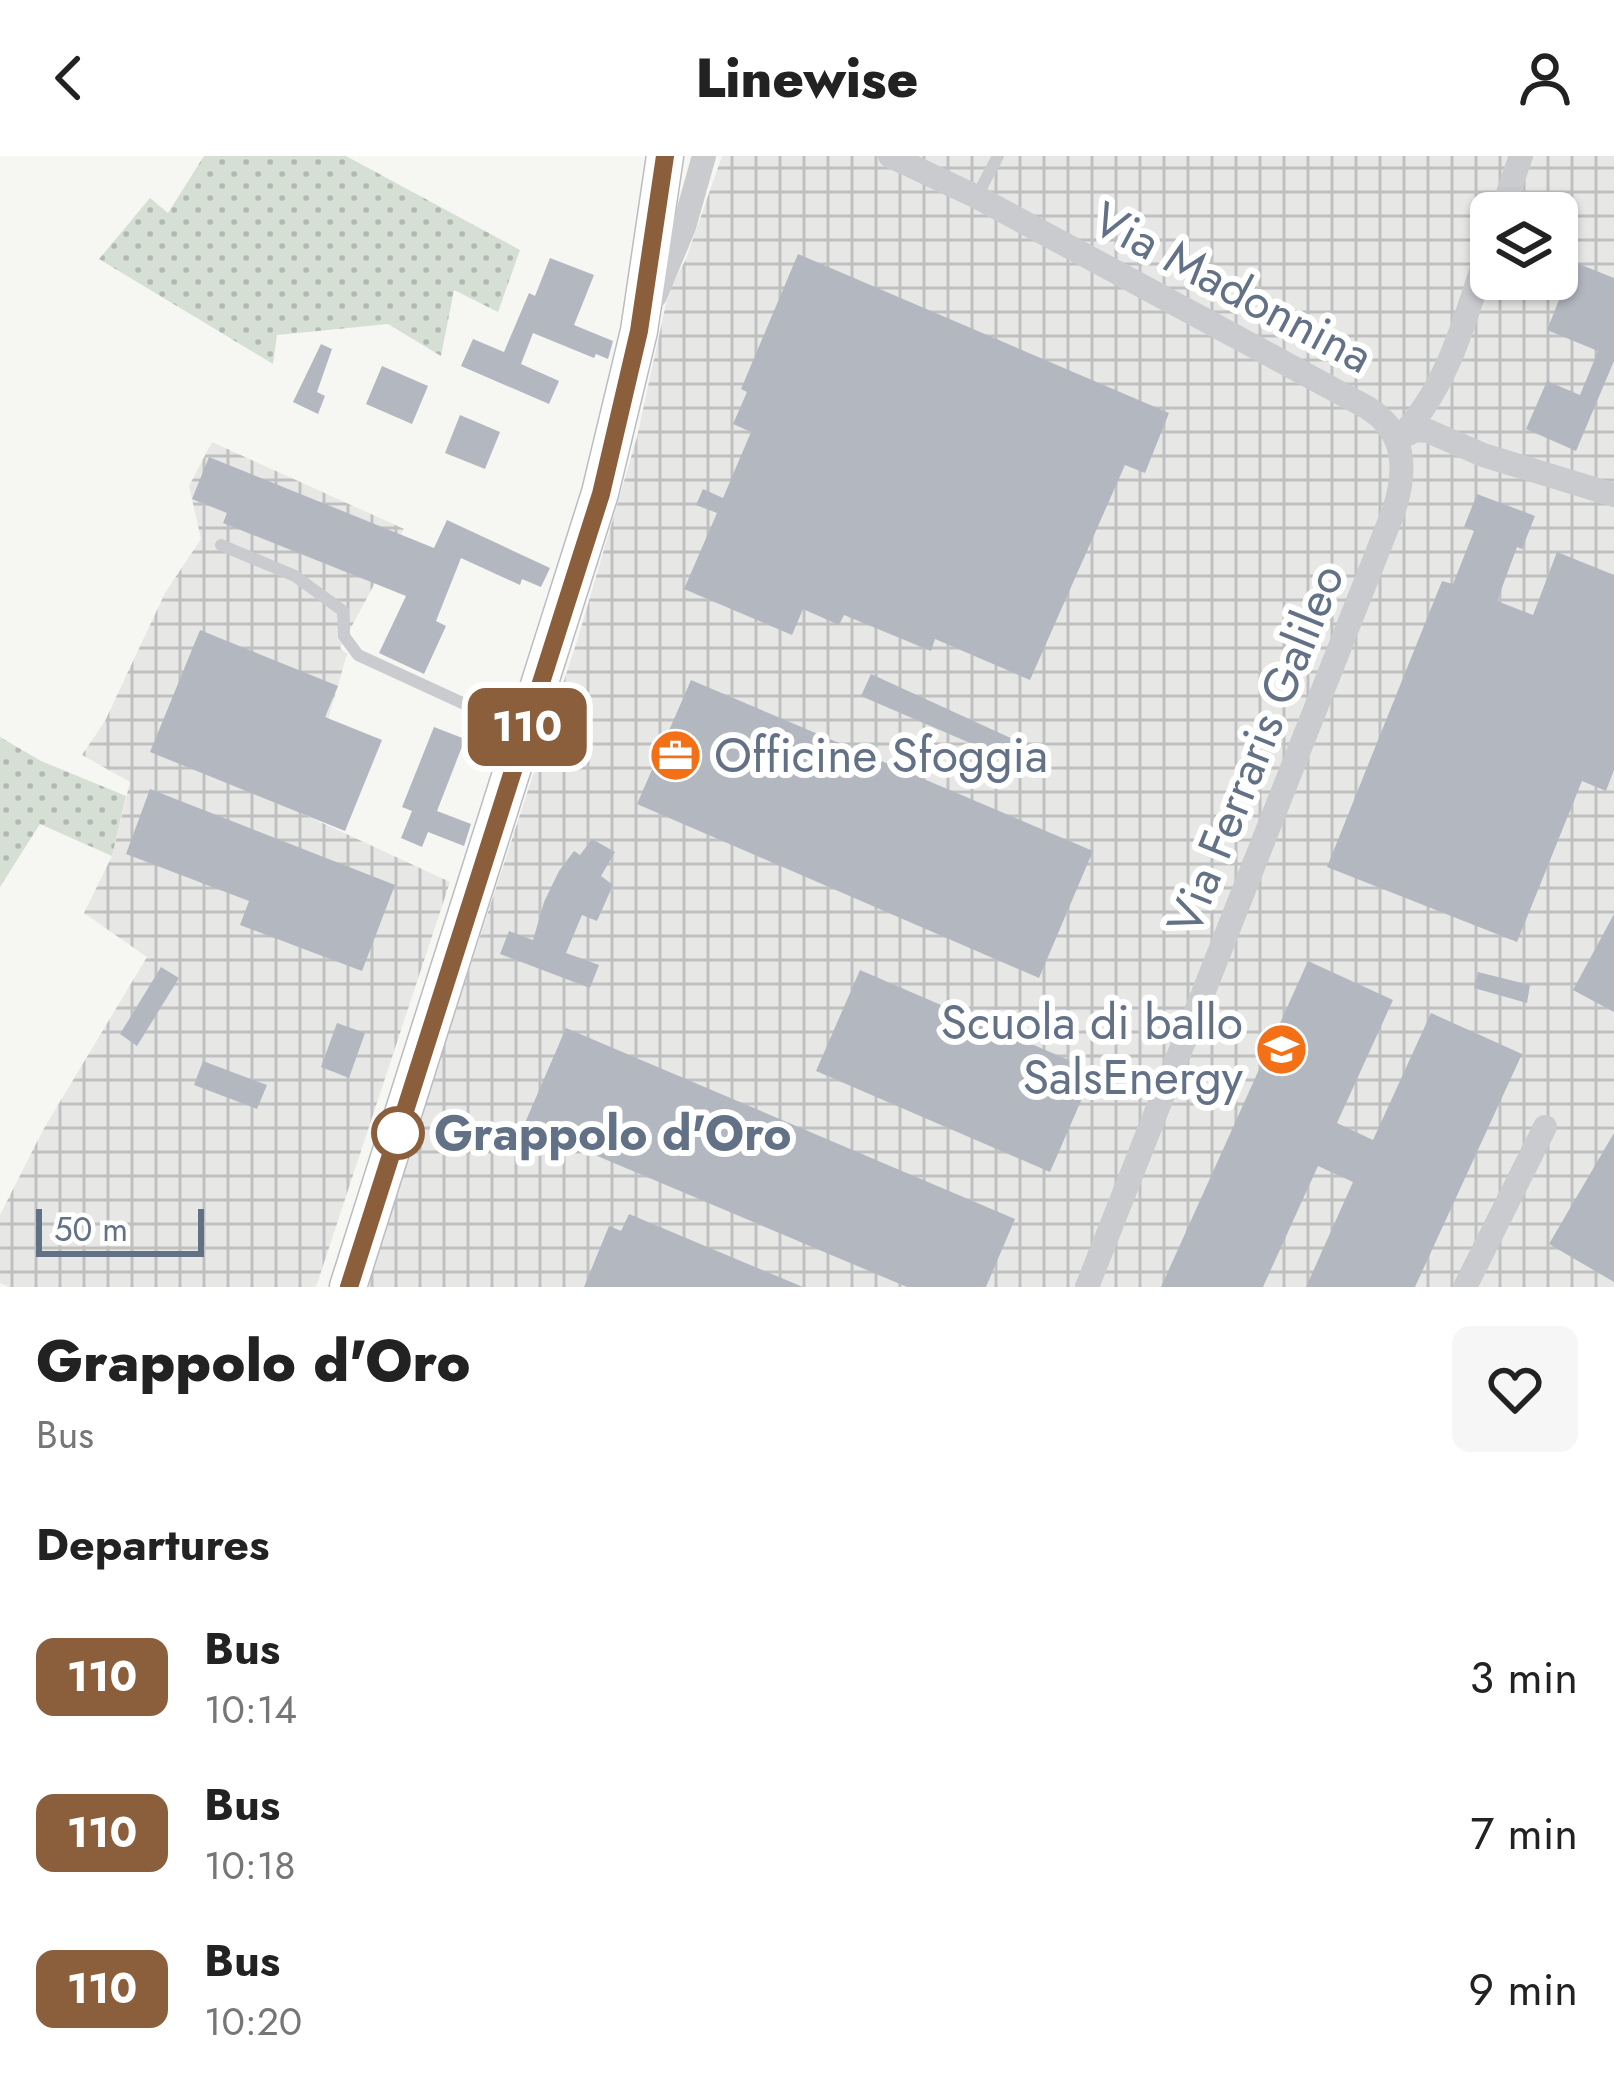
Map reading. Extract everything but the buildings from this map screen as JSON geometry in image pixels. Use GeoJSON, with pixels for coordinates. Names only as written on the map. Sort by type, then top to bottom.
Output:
{"type":"FeatureCollection","features":[{"type":"Feature","properties":{"kind":"main road"},"geometry":{"type":"LineString","coordinates":[[349,1287],[601,494],[639,331],[665,156]]}},
{"type":"Feature","properties":{"kind":"street"},"geometry":{"type":"LineString","coordinates":[[639,331],[684,227],[704,156]]}},
{"type":"Feature","properties":{"kind":"street","name":"Via Madonnina"},"geometry":{"type":"LineString","coordinates":[[890,156],[977,197],[1369,408],[1383,417],[1398,440]]}},
{"type":"Feature","properties":{"kind":"street"},"geometry":{"type":"LineString","coordinates":[[1508,192],[1521,156]]}},
{"type":"Feature","properties":{"kind":"street"},"geometry":{"type":"LineString","coordinates":[[1398,440],[1423,414],[1439,384],[1470,299]]}},
{"type":"Feature","properties":{"kind":"street"},"geometry":{"type":"LineString","coordinates":[[1398,440],[1416,430],[1429,431],[1483,455],[1614,494]]}},
{"type":"Feature","properties":{"kind":"street","name":"Via Ferraris Galileo"},"geometry":{"type":"LineString","coordinates":[[1087,1287],[1394,510],[1402,475],[1398,440]]}},
{"type":"Feature","properties":{"kind":"street"},"geometry":{"type":"LineString","coordinates":[[1465,1287],[1545,1127]]}},
{"type":"Feature","properties":{"kind":"lane"},"geometry":{"type":"LineString","coordinates":[[977,197],[998,156]]}},
{"type":"Feature","properties":{"kind":"lane"},"geometry":{"type":"LineString","coordinates":[[221,544],[295,576],[343,611],[344,636],[358,656],[526,732]]}},
{"type":"Feature","properties":{"kind":"shaded area"},"geometry":{"type":"Polygon","coordinates":[[[204,156],[346,156],[520,250],[498,312],[454,290],[441,356],[388,324],[277,335],[273,364],[99,259],[150,198],[168,213],[204,156]]]}},
{"type":"Feature","properties":{"kind":"shaded area"},"geometry":{"type":"Polygon","coordinates":[[[722,156],[1614,156],[1614,1287],[365,1287],[578,638],[637,437],[669,290],[686,259],[722,156]]]}},
{"type":"Feature","properties":{"kind":"shaded area"},"geometry":{"type":"Polygon","coordinates":[[[212,442],[404,529],[340,648],[347,654],[301,813],[450,882],[316,1287],[9,1287],[0,1283],[0,1215],[43,1130],[147,957],[84,913],[112,856],[130,782],[82,755],[105,721],[165,593],[201,539],[189,486],[212,442]]]}},
{"type":"Feature","properties":{"kind":"shaded area"},"geometry":{"type":"Polygon","coordinates":[[[0,737],[41,761],[126,796],[112,856],[40,824],[0,887],[0,737]]]}},
{"type":"Feature","properties":{"kind":"bus line","name":"110"},"geometry":{"type":"LineString","coordinates":[[349,1287],[601,494],[639,331],[665,156]]}},
{"type":"Feature","properties":{"kind":"place","name":"Officine Sfoggia"},"geometry":{"type":"Point","coordinates":[675,755]}},
{"type":"Feature","properties":{"kind":"place","name":"Scuola di ballo SalsEnergy"},"geometry":{"type":"Point","coordinates":[1282,1050]}},
{"type":"Feature","properties":{"kind":"place","name":"Grappolo d'Oro"},"geometry":{"type":"Point","coordinates":[398,1133]}}]}
